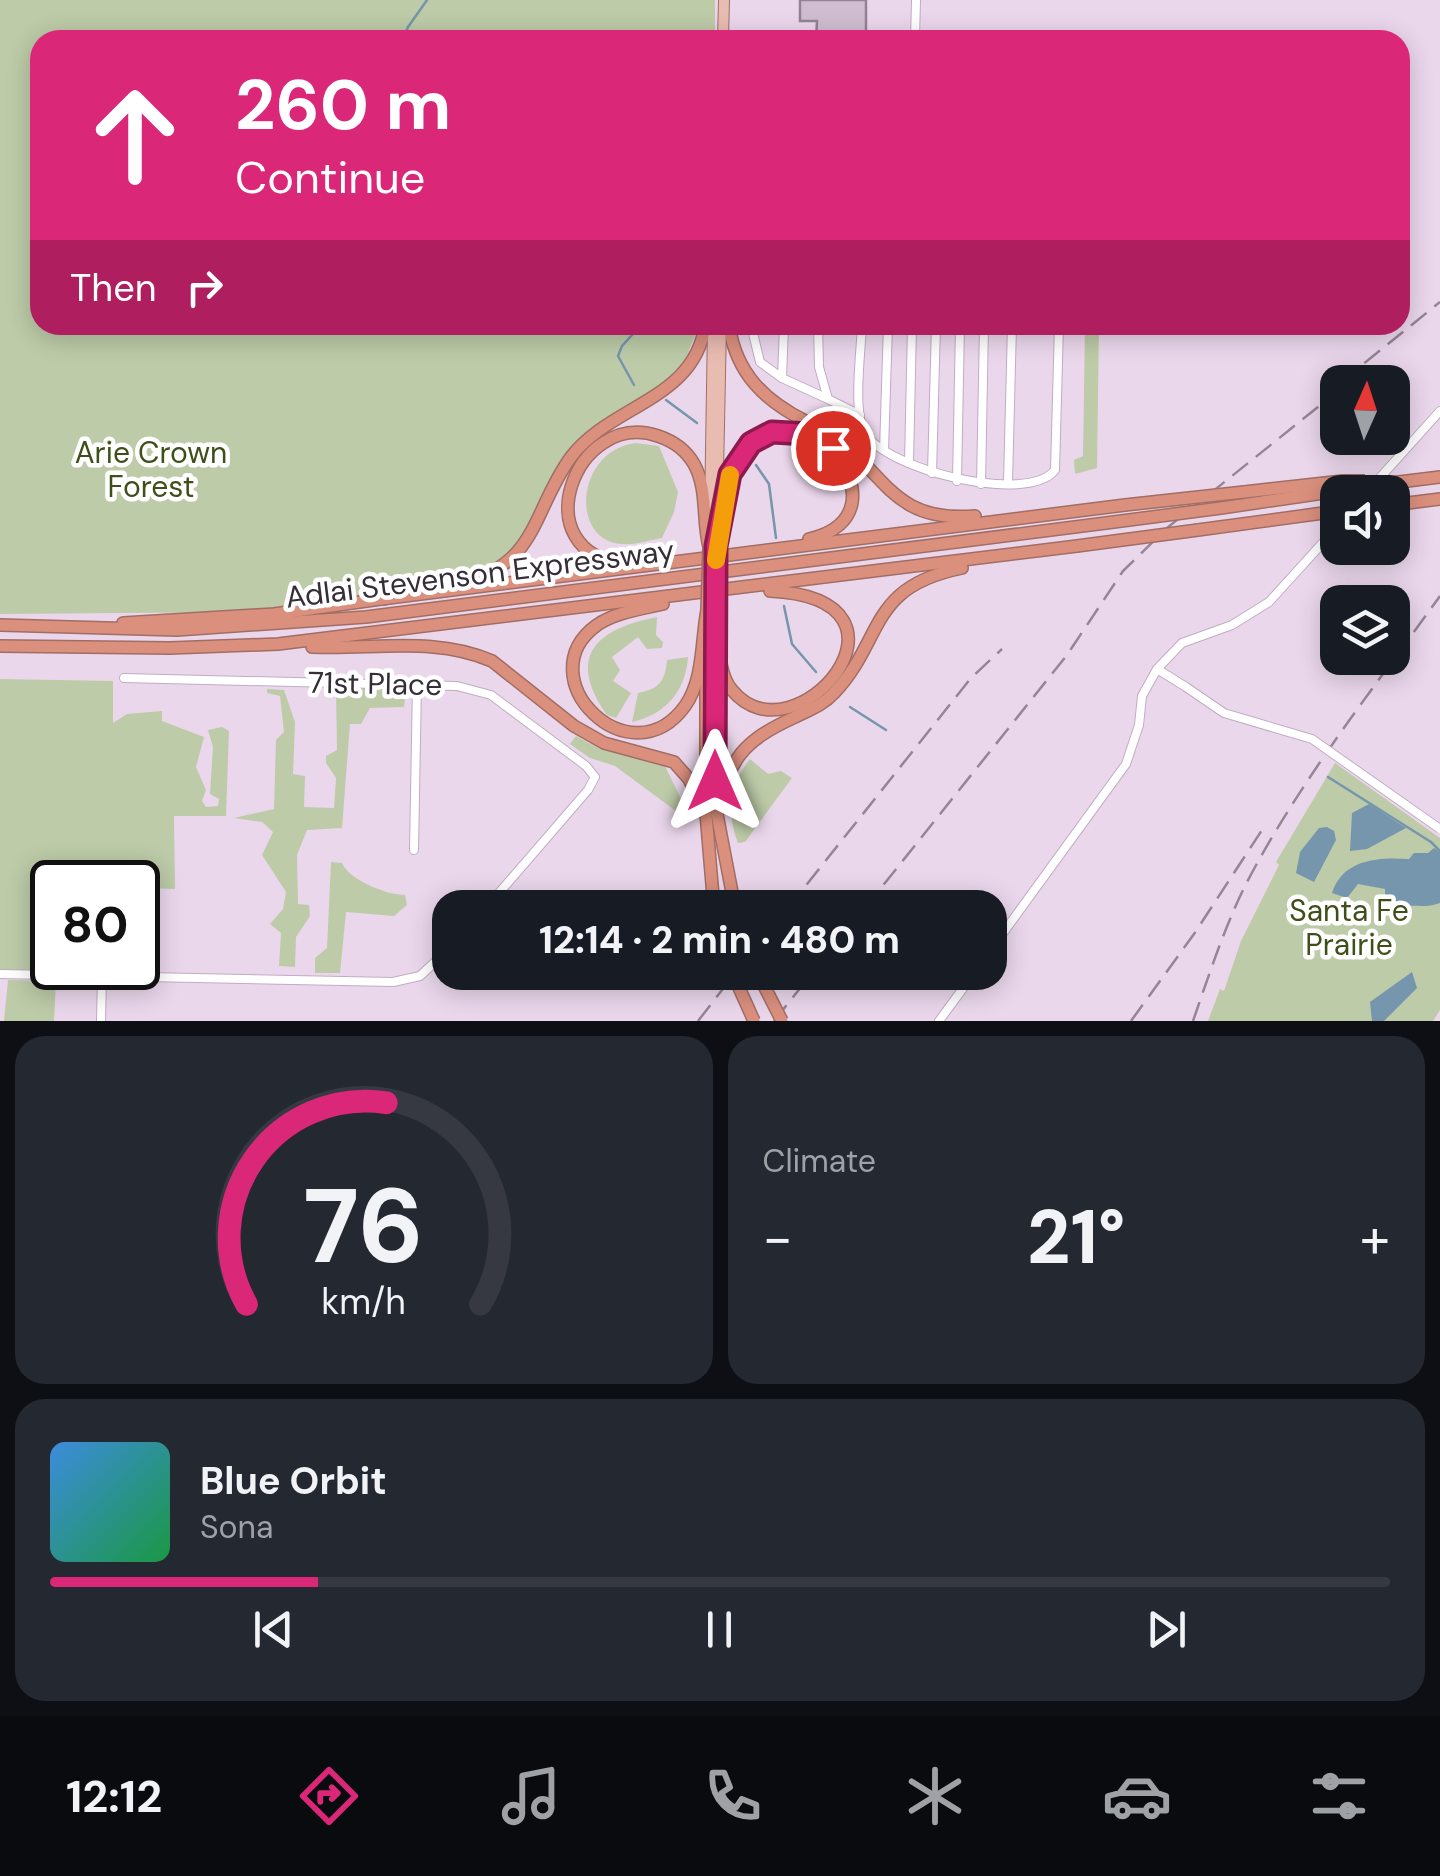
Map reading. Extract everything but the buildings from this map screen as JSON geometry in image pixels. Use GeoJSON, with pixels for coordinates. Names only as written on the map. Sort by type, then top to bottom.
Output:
{"type":"FeatureCollection","features":[{"type":"Feature","properties":{"kind":"highway"},"geometry":{"type":"LineString","coordinates":[[381,599],[476,580],[513,558],[529,539],[572,456],[590,439],[671,386],[694,358],[701,335]]}},
{"type":"Feature","properties":{"kind":"highway"},"geometry":{"type":"LineString","coordinates":[[732,335],[744,374],[772,404],[838,437],[900,501],[948,517],[1320,487]]}},
{"type":"Feature","properties":{"kind":"highway"},"geometry":{"type":"LineString","coordinates":[[713,527],[730,474],[751,443],[772,432],[794,431],[833,448],[851,482],[849,506],[838,524],[818,537],[746,553]]}},
{"type":"Feature","properties":{"kind":"highway"},"geometry":{"type":"LineString","coordinates":[[666,563],[609,561],[576,539],[568,517],[570,488],[592,452],[612,439],[638,433],[674,443],[692,460],[700,476],[713,527],[711,633],[703,729],[712,814],[712,890]]}},
{"type":"Feature","properties":{"kind":"highway"},"geometry":{"type":"LineString","coordinates":[[1410,481],[1440,477]]}},
{"type":"Feature","properties":{"kind":"highway","name":"Adlai Stevenson Expressway"},"geometry":{"type":"LineString","coordinates":[[0,625],[177,630],[366,617],[1106,524],[1320,490]]}},
{"type":"Feature","properties":{"kind":"highway"},"geometry":{"type":"LineString","coordinates":[[1410,503],[1440,499]]}},
{"type":"Feature","properties":{"kind":"highway"},"geometry":{"type":"LineString","coordinates":[[102,628],[127,622],[274,614],[1069,510]]}},
{"type":"Feature","properties":{"kind":"highway","name":"Adlai Stevenson Expressway"},"geometry":{"type":"LineString","coordinates":[[0,646],[170,648],[278,644],[736,590],[1320,513]]}},
{"type":"Feature","properties":{"kind":"highway"},"geometry":{"type":"LineString","coordinates":[[712,814],[737,756],[756,738],[826,702],[849,674],[882,613],[908,589],[944,572],[1060,549]]}},
{"type":"Feature","properties":{"kind":"highway"},"geometry":{"type":"LineString","coordinates":[[711,633],[725,678],[744,702],[762,708],[784,708],[812,697],[834,677],[845,659],[846,628],[838,613],[826,603],[805,594],[736,590]]}},
{"type":"Feature","properties":{"kind":"highway"},"geometry":{"type":"LineString","coordinates":[[690,594],[607,619],[594,627],[576,653],[574,668],[584,707],[618,730],[632,732],[662,726],[674,718],[691,696],[711,633]]}},
{"type":"Feature","properties":{"kind":"highway"},"geometry":{"type":"LineString","coordinates":[[278,644],[446,647],[492,661],[574,726],[604,743],[674,762],[712,814],[731,890]]}},
{"type":"Feature","properties":{"kind":"highway"},"geometry":{"type":"LineString","coordinates":[[740,990],[754,1021]]}},
{"type":"Feature","properties":{"kind":"highway"},"geometry":{"type":"LineString","coordinates":[[766,990],[782,1021]]}},
{"type":"Feature","properties":{"kind":"main road"},"geometry":{"type":"LineString","coordinates":[[724,0],[724,30]]}},
{"type":"Feature","properties":{"kind":"main road"},"geometry":{"type":"LineString","coordinates":[[713,527],[714,335]]}},
{"type":"Feature","properties":{"kind":"main road"},"geometry":{"type":"LineString","coordinates":[[713,527],[721,335]]}},
{"type":"Feature","properties":{"kind":"street"},"geometry":{"type":"LineString","coordinates":[[915,30],[916,0]]}},
{"type":"Feature","properties":{"kind":"street"},"geometry":{"type":"LineString","coordinates":[[753,335],[760,362],[782,378],[860,415]]}},
{"type":"Feature","properties":{"kind":"street"},"geometry":{"type":"LineString","coordinates":[[782,378],[784,335]]}},
{"type":"Feature","properties":{"kind":"street"},"geometry":{"type":"LineString","coordinates":[[818,335],[819,368],[828,399]]}},
{"type":"Feature","properties":{"kind":"street"},"geometry":{"type":"LineString","coordinates":[[862,335],[860,415],[867,436],[909,463],[957,481],[981,484],[1043,479],[1053,474],[1059,335]]}},
{"type":"Feature","properties":{"kind":"street"},"geometry":{"type":"LineString","coordinates":[[884,450],[888,335]]}},
{"type":"Feature","properties":{"kind":"street"},"geometry":{"type":"LineString","coordinates":[[909,463],[912,335]]}},
{"type":"Feature","properties":{"kind":"street"},"geometry":{"type":"LineString","coordinates":[[932,472],[936,335]]}},
{"type":"Feature","properties":{"kind":"street"},"geometry":{"type":"LineString","coordinates":[[957,481],[960,335]]}},
{"type":"Feature","properties":{"kind":"street"},"geometry":{"type":"LineString","coordinates":[[981,484],[984,335]]}},
{"type":"Feature","properties":{"kind":"street"},"geometry":{"type":"LineString","coordinates":[[1008,482],[1012,335]]}},
{"type":"Feature","properties":{"kind":"street"},"geometry":{"type":"LineString","coordinates":[[1383,475],[1440,412]]}},
{"type":"Feature","properties":{"kind":"street"},"geometry":{"type":"LineString","coordinates":[[1007,928],[1126,764],[1139,725],[1142,696],[1157,669],[1182,643],[1232,625],[1269,602],[1320,546]]}},
{"type":"Feature","properties":{"kind":"street"},"geometry":{"type":"LineString","coordinates":[[1157,669],[1235,718],[1312,739],[1440,829]]}},
{"type":"Feature","properties":{"kind":"street","name":"71st Place"},"geometry":{"type":"LineString","coordinates":[[124,678],[417,684],[457,686],[491,695],[586,766],[594,777],[588,790],[502,890]]}},
{"type":"Feature","properties":{"kind":"street"},"geometry":{"type":"LineString","coordinates":[[414,850],[417,684]]}},
{"type":"Feature","properties":{"kind":"street"},"geometry":{"type":"LineString","coordinates":[[160,977],[393,982],[420,976],[432,965]]}},
{"type":"Feature","properties":{"kind":"street"},"geometry":{"type":"LineString","coordinates":[[0,974],[30,975]]}},
{"type":"Feature","properties":{"kind":"street"},"geometry":{"type":"LineString","coordinates":[[101,1021],[102,990]]}},
{"type":"Feature","properties":{"kind":"street"},"geometry":{"type":"LineString","coordinates":[[939,1021],[962,990]]}},
{"type":"Feature","properties":{"kind":"green space","name":"Arie Crown Forest"},"geometry":{"type":"Polygon","coordinates":[[[0,0],[715,0],[715,30],[30,30],[30,335],[695,335],[681,371],[568,451],[522,539],[509,554],[483,571],[465,578],[250,612],[0,614],[0,0]]]}},
{"type":"Feature","properties":{"kind":"green space"},"geometry":{"type":"Polygon","coordinates":[[[1085,335],[1099,335],[1097,468],[1075,474],[1074,460],[1083,456],[1085,335]]]}},
{"type":"Feature","properties":{"kind":"green space"},"geometry":{"type":"Polygon","coordinates":[[[636,443],[659,446],[678,492],[662,538],[623,544],[606,540],[594,529],[587,514],[586,496],[600,462],[615,450],[636,443]]]}},
{"type":"Feature","properties":{"kind":"green space"},"geometry":{"type":"Polygon","coordinates":[[[657,617],[656,635],[663,642],[662,648],[647,649],[638,637],[612,657],[620,670],[613,681],[631,693],[616,718],[607,715],[589,676],[594,648],[618,629],[657,617]]]}},
{"type":"Feature","properties":{"kind":"green space"},"geometry":{"type":"Polygon","coordinates":[[[688,657],[683,681],[672,700],[654,714],[632,722],[638,693],[660,683],[667,660],[688,657]]]}},
{"type":"Feature","properties":{"kind":"green space"},"geometry":{"type":"Polygon","coordinates":[[[0,679],[113,681],[113,723],[127,714],[162,711],[162,721],[204,737],[196,767],[206,790],[202,801],[206,807],[218,806],[219,799],[210,794],[213,747],[208,730],[222,727],[229,731],[226,816],[174,816],[175,889],[160,889],[160,860],[30,860],[30,971],[0,970],[0,679]]]}},
{"type":"Feature","properties":{"kind":"green space"},"geometry":{"type":"Polygon","coordinates":[[[336,687],[406,689],[404,707],[370,708],[361,724],[350,724],[342,828],[307,830],[297,855],[298,904],[309,905],[310,916],[296,937],[295,967],[279,966],[281,933],[270,924],[283,909],[286,892],[262,855],[273,832],[262,822],[234,818],[274,809],[276,740],[284,732],[280,696],[267,693],[267,689],[284,690],[295,722],[293,774],[305,776],[304,807],[334,808],[336,778],[326,756],[337,750],[336,687]]]}},
{"type":"Feature","properties":{"kind":"green space"},"geometry":{"type":"Polygon","coordinates":[[[576,736],[598,748],[664,764],[682,801],[680,814],[615,766],[590,758],[570,744],[576,736]]]}},
{"type":"Feature","properties":{"kind":"green space"},"geometry":{"type":"Polygon","coordinates":[[[750,759],[768,774],[781,771],[792,778],[745,842],[738,843],[732,799],[738,778],[750,759]]]}},
{"type":"Feature","properties":{"kind":"green space","name":"Santa Fe Prairie"},"geometry":{"type":"Polygon","coordinates":[[[1335,763],[1440,838],[1440,1010],[1433,1021],[1208,1021],[1220,989],[1224,991],[1241,941],[1279,865],[1276,862],[1335,763]]]}},
{"type":"Feature","properties":{"kind":"green space"},"geometry":{"type":"Polygon","coordinates":[[[331,862],[342,863],[369,885],[405,895],[407,905],[394,916],[346,912],[340,973],[315,973],[315,958],[327,948],[331,862]]]}},
{"type":"Feature","properties":{"kind":"green space"},"geometry":{"type":"Polygon","coordinates":[[[8,980],[30,980],[30,990],[56,990],[54,1021],[4,1021],[8,980]]]}},
{"type":"Feature","properties":{"kind":"water"},"geometry":{"type":"Polygon","coordinates":[[[1369,804],[1406,828],[1367,849],[1350,851],[1352,813],[1369,804]]]}},
{"type":"Feature","properties":{"kind":"water"},"geometry":{"type":"Polygon","coordinates":[[[1319,828],[1334,831],[1336,840],[1314,882],[1296,873],[1300,852],[1319,828]]]}},
{"type":"Feature","properties":{"kind":"water"},"geometry":{"type":"Polygon","coordinates":[[[1434,848],[1440,852],[1440,903],[1377,911],[1375,905],[1385,896],[1385,889],[1358,884],[1347,898],[1332,893],[1344,873],[1353,867],[1374,860],[1409,859],[1414,853],[1428,853],[1434,848]]]}},
{"type":"Feature","properties":{"kind":"water"},"geometry":{"type":"Polygon","coordinates":[[[1412,972],[1417,988],[1384,1021],[1372,1021],[1370,1002],[1412,972]]]}},
{"type":"Feature","properties":{"kind":"waterway"},"geometry":{"type":"LineString","coordinates":[[407,30],[427,0]]}},
{"type":"Feature","properties":{"kind":"waterway"},"geometry":{"type":"LineString","coordinates":[[632,335],[618,356],[634,385]]}},
{"type":"Feature","properties":{"kind":"waterway"},"geometry":{"type":"LineString","coordinates":[[666,400],[697,423]]}},
{"type":"Feature","properties":{"kind":"waterway"},"geometry":{"type":"LineString","coordinates":[[756,465],[769,484],[776,538]]}},
{"type":"Feature","properties":{"kind":"waterway"},"geometry":{"type":"LineString","coordinates":[[784,606],[792,644],[816,672]]}},
{"type":"Feature","properties":{"kind":"waterway"},"geometry":{"type":"LineString","coordinates":[[850,707],[886,730]]}},
{"type":"Feature","properties":{"kind":"waterway"},"geometry":{"type":"LineString","coordinates":[[1328,777],[1440,851]]}},
{"type":"Feature","properties":{"kind":"railway"},"geometry":{"type":"LineString","coordinates":[[1410,326],[1440,302]]}},
{"type":"Feature","properties":{"kind":"railway"},"geometry":{"type":"LineString","coordinates":[[1362,365],[1399,335]]}},
{"type":"Feature","properties":{"kind":"railway"},"geometry":{"type":"LineString","coordinates":[[879,890],[1067,655],[1123,571],[1167,528],[1320,405]]}},
{"type":"Feature","properties":{"kind":"railway"},"geometry":{"type":"LineString","coordinates":[[1193,1021],[1231,918],[1267,846],[1338,737],[1440,596]]}},
{"type":"Feature","properties":{"kind":"railway"},"geometry":{"type":"LineString","coordinates":[[802,890],[971,678],[1002,649]]}},
{"type":"Feature","properties":{"kind":"railway"},"geometry":{"type":"LineString","coordinates":[[1131,1021],[1264,827]]}},
{"type":"Feature","properties":{"kind":"railway"},"geometry":{"type":"LineString","coordinates":[[698,1021],[722,990]]}},
{"type":"Feature","properties":{"kind":"railway"},"geometry":{"type":"LineString","coordinates":[[774,1021],[799,990]]}},
{"type":"Feature","properties":{"kind":"slow traffic"},"geometry":{"type":"LineString","coordinates":[[716,560],[730,475]]}},
{"type":"Feature","properties":{"kind":"route"},"geometry":{"type":"LineString","coordinates":[[715,781],[716,546],[730,474],[751,443],[772,432],[808,434],[833,448]]}}]}
